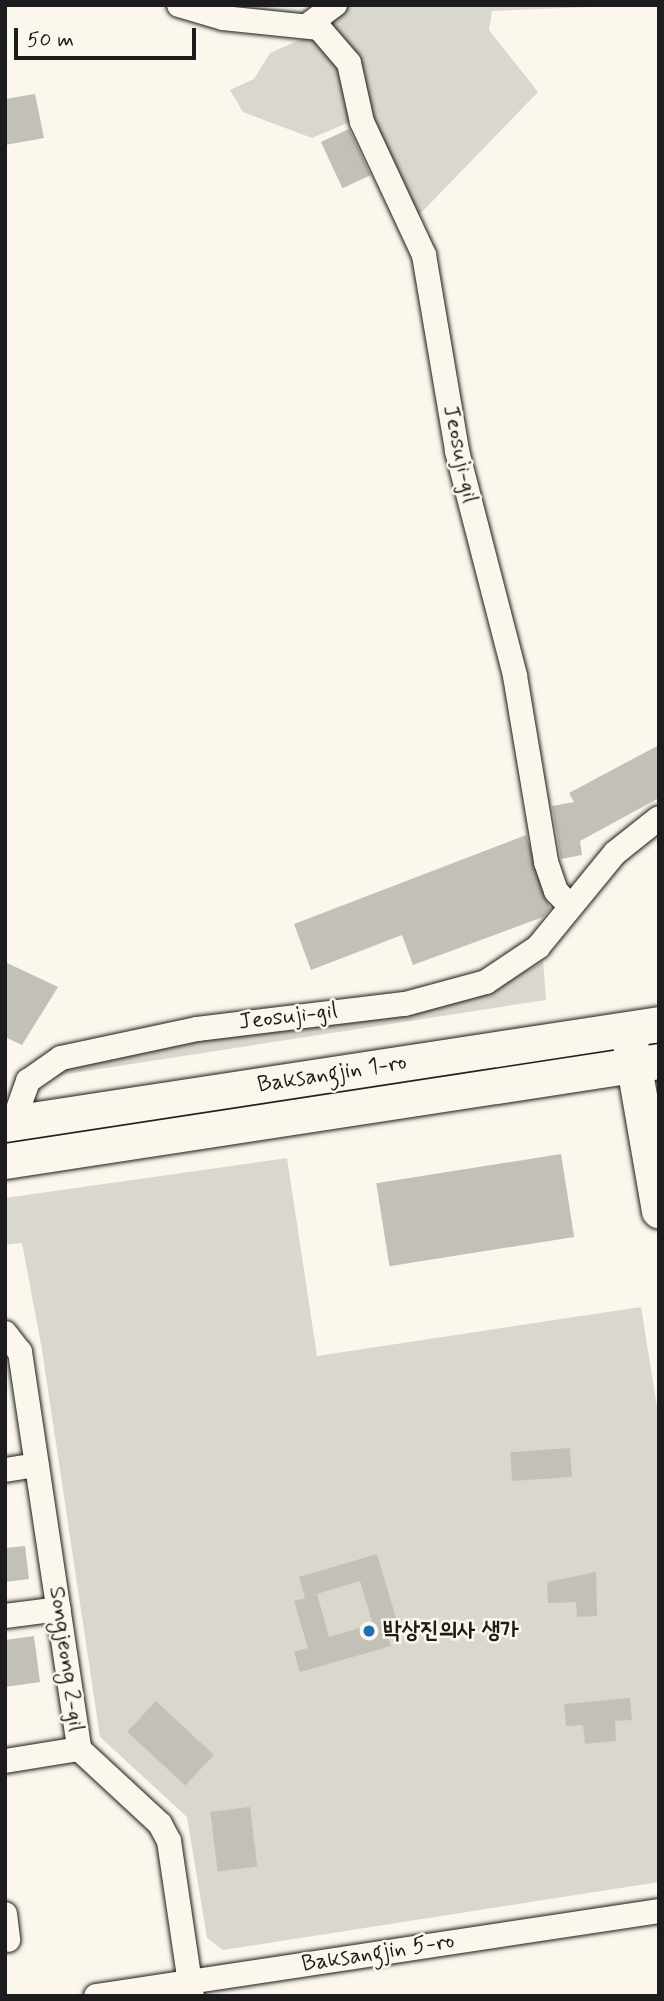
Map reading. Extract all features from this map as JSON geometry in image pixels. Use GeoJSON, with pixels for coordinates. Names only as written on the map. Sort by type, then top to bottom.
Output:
{"type":"FeatureCollection","features":[{"type":"Feature","properties":{"kind":"street"},"geometry":{"type":"LineString","coordinates":[[179,5],[223,18],[308,25],[335,5]]}},
{"type":"Feature","properties":{"kind":"street","name":"Jeosuji-gil"},"geometry":{"type":"LineString","coordinates":[[308,25],[329,36],[349,63],[362,122],[425,254],[457,451],[515,676],[546,862],[556,891],[570,906]]}},
{"type":"Feature","properties":{"kind":"street","name":"Jeosuji-gil"},"geometry":{"type":"LineString","coordinates":[[9,1123],[28,1081],[61,1058],[197,1029],[449,995],[514,969],[615,853],[659,818]]}},
{"type":"Feature","properties":{"kind":"street"},"geometry":{"type":"LineString","coordinates":[[646,1026],[659,1211]]}},
{"type":"Feature","properties":{"kind":"street","name":"Baksangjin 1-ro"},"geometry":{"type":"LineString","coordinates":[[9,1123],[646,1026]]}},
{"type":"Feature","properties":{"kind":"street","name":"Baksangjin 1-ro"},"geometry":{"type":"LineString","coordinates":[[5,1161],[650,1062]]}},
{"type":"Feature","properties":{"kind":"street","name":"Songjeong 2-gil"},"geometry":{"type":"LineString","coordinates":[[5,1333],[20,1352],[79,1749],[160,1824],[169,1841],[191,1989]]}},
{"type":"Feature","properties":{"kind":"street"},"geometry":{"type":"LineString","coordinates":[[5,1470],[37,1465]]}},
{"type":"Feature","properties":{"kind":"street"},"geometry":{"type":"LineString","coordinates":[[5,1616],[58,1609]]}},
{"type":"Feature","properties":{"kind":"street"},"geometry":{"type":"LineString","coordinates":[[5,1760],[79,1749]]}},
{"type":"Feature","properties":{"kind":"street","name":"Baksangjin 5-ro"},"geometry":{"type":"LineString","coordinates":[[96,1996],[191,1989],[659,1911]]}},
{"type":"Feature","properties":{"kind":"street"},"geometry":{"type":"LineString","coordinates":[[5,1914],[8,1940]]}},
{"type":"Feature","properties":{"kind":"shaded area"},"geometry":{"type":"Polygon","coordinates":[[[345,5],[641,5],[492,11],[489,30],[538,92],[416,218],[326,18],[345,5]]]}},
{"type":"Feature","properties":{"kind":"shaded area"},"geometry":{"type":"Polygon","coordinates":[[[313,34],[337,55],[354,120],[312,138],[243,112],[230,90],[254,79],[270,53],[313,34]]]}},
{"type":"Feature","properties":{"kind":"shaded area"},"geometry":{"type":"Polygon","coordinates":[[[543,961],[546,1000],[54,1076],[95,1057],[490,992],[543,961]]]}},
{"type":"Feature","properties":{"kind":"shaded area"},"geometry":{"type":"Polygon","coordinates":[[[287,1158],[317,1356],[641,1307],[659,1419],[659,1882],[223,1950],[207,1938],[187,1817],[100,1737],[42,1350],[22,1243],[5,1245],[5,1198],[287,1158]]]}},
{"type":"Feature","properties":{"kind":"building"},"geometry":{"type":"Polygon","coordinates":[[[35,94],[44,138],[5,145],[5,99],[35,94]]]}},
{"type":"Feature","properties":{"kind":"building"},"geometry":{"type":"Polygon","coordinates":[[[349,129],[371,175],[342,188],[321,142],[349,129]]]}},
{"type":"Feature","properties":{"kind":"building"},"geometry":{"type":"Polygon","coordinates":[[[659,745],[659,798],[580,841],[582,855],[561,859],[552,806],[574,802],[569,793],[659,745]]]}},
{"type":"Feature","properties":{"kind":"building"},"geometry":{"type":"Polygon","coordinates":[[[526,835],[550,909],[543,917],[413,965],[402,935],[311,970],[294,924],[526,835]]]}},
{"type":"Feature","properties":{"kind":"building"},"geometry":{"type":"Polygon","coordinates":[[[5,962],[58,987],[22,1045],[5,1037],[5,962]]]}},
{"type":"Feature","properties":{"kind":"building"},"geometry":{"type":"Polygon","coordinates":[[[561,1154],[574,1237],[389,1266],[376,1183],[561,1154]]]}},
{"type":"Feature","properties":{"kind":"building"},"geometry":{"type":"Polygon","coordinates":[[[570,1448],[572,1477],[512,1481],[510,1452],[570,1448]]]}},
{"type":"Feature","properties":{"kind":"building"},"geometry":{"type":"Polygon","coordinates":[[[25,1546],[29,1579],[5,1582],[5,1548],[25,1546]]]}},
{"type":"Feature","properties":{"kind":"building"},"geometry":{"type":"Polygon","coordinates":[[[377,1554],[396,1618],[383,1621],[391,1646],[300,1672],[294,1652],[308,1648],[294,1601],[305,1598],[299,1577],[377,1554]],[[360,1581],[317,1594],[329,1637],[373,1624],[360,1581]]]}},
{"type":"Feature","properties":{"kind":"building","name":"박상진의사 생가"},"geometry":{"type":"Polygon","coordinates":[[[596,1572],[597,1616],[577,1617],[576,1602],[548,1603],[547,1582],[596,1572]]]}},
{"type":"Feature","properties":{"kind":"building"},"geometry":{"type":"Polygon","coordinates":[[[34,1636],[40,1682],[5,1687],[5,1640],[34,1636]]]}},
{"type":"Feature","properties":{"kind":"building"},"geometry":{"type":"Polygon","coordinates":[[[630,1698],[632,1720],[615,1721],[616,1741],[585,1744],[583,1725],[566,1726],[564,1704],[630,1698]]]}},
{"type":"Feature","properties":{"kind":"building"},"geometry":{"type":"Polygon","coordinates":[[[156,1701],[214,1755],[185,1786],[127,1732],[156,1701]]]}},
{"type":"Feature","properties":{"kind":"building"},"geometry":{"type":"Polygon","coordinates":[[[250,1807],[257,1867],[218,1871],[210,1812],[250,1807]]]}},
{"type":"Feature","properties":{"kind":"place","name":"박상진의사 생가"},"geometry":{"type":"Point","coordinates":[369,1631]}}]}
